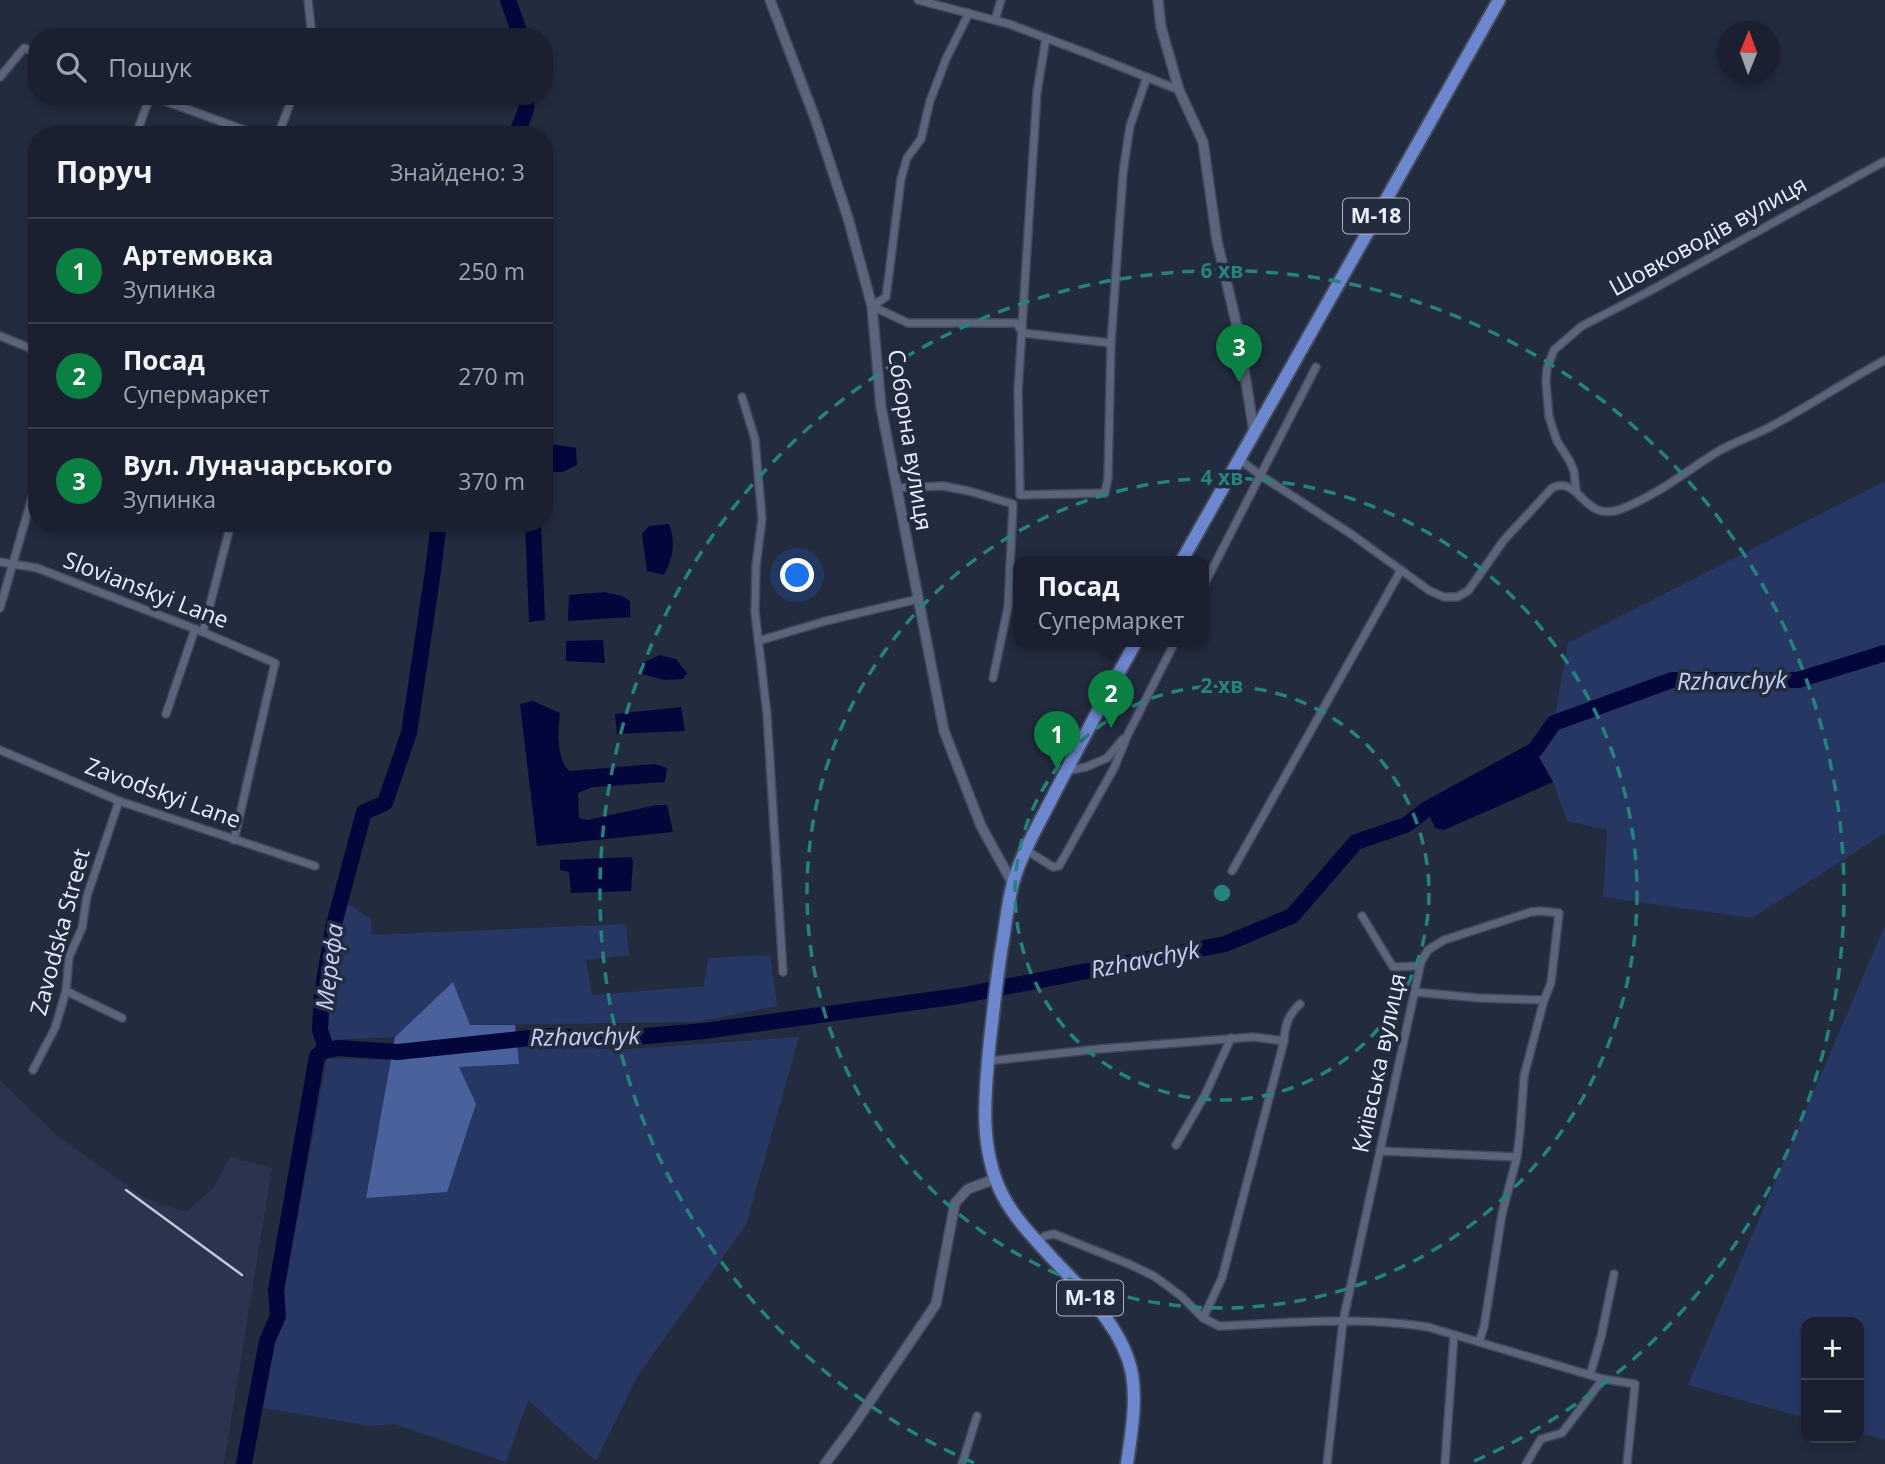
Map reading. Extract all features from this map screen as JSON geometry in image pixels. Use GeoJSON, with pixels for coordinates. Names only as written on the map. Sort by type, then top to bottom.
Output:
{"type":"FeatureCollection","features":[{"type":"Feature","properties":{"kind":"highway","name":"М-18"},"geometry":{"type":"LineString","coordinates":[[1184,556],[1499,0]]}},
{"type":"Feature","properties":{"kind":"highway","name":"М-18"},"geometry":{"type":"LineString","coordinates":[[1127,1464],[1133,1393],[1132,1374],[1125,1351],[1097,1306],[1038,1242],[1003,1197],[988,1155],[986,1093],[999,962],[1013,884],[1026,850],[1066,771],[1133,647]]}},
{"type":"Feature","properties":{"kind":"street"},"geometry":{"type":"LineString","coordinates":[[308,0],[311,28]]}},
{"type":"Feature","properties":{"kind":"street","name":"Соборна вулиця"},"geometry":{"type":"LineString","coordinates":[[770,0],[816,121],[848,218],[872,306],[881,407],[944,731],[981,826],[1013,884]]}},
{"type":"Feature","properties":{"kind":"street"},"geometry":{"type":"LineString","coordinates":[[918,0],[995,20],[1178,90]]}},
{"type":"Feature","properties":{"kind":"street"},"geometry":{"type":"LineString","coordinates":[[995,20],[1001,0]]}},
{"type":"Feature","properties":{"kind":"street"},"geometry":{"type":"LineString","coordinates":[[1158,0],[1161,27],[1178,90],[1203,142],[1217,241],[1238,331],[1254,432]]}},
{"type":"Feature","properties":{"kind":"street"},"geometry":{"type":"LineString","coordinates":[[872,306],[886,297],[901,179],[907,158],[920,139],[946,59],[969,13]]}},
{"type":"Feature","properties":{"kind":"street"},"geometry":{"type":"LineString","coordinates":[[993,678],[1008,607],[1013,504],[1020,495],[1018,391],[1037,92],[1046,38]]}},
{"type":"Feature","properties":{"kind":"street"},"geometry":{"type":"LineString","coordinates":[[0,77],[24,48],[28,49]]}},
{"type":"Feature","properties":{"kind":"street"},"geometry":{"type":"LineString","coordinates":[[1020,495],[1105,493],[1108,478],[1111,343],[1123,173],[1130,126],[1147,77]]}},
{"type":"Feature","properties":{"kind":"street"},"geometry":{"type":"LineString","coordinates":[[139,126],[147,105]]}},
{"type":"Feature","properties":{"kind":"street"},"geometry":{"type":"LineString","coordinates":[[175,105],[233,126]]}},
{"type":"Feature","properties":{"kind":"street"},"geometry":{"type":"LineString","coordinates":[[281,126],[290,105]]}},
{"type":"Feature","properties":{"kind":"street","name":"Шовководів вулиця"},"geometry":{"type":"LineString","coordinates":[[1574,471],[1557,441],[1549,417],[1547,368],[1554,350],[1583,326],[1885,161]]}},
{"type":"Feature","properties":{"kind":"street"},"geometry":{"type":"LineString","coordinates":[[872,306],[908,323],[1016,323],[1023,333],[1111,343]]}},
{"type":"Feature","properties":{"kind":"street"},"geometry":{"type":"LineString","coordinates":[[0,336],[28,347]]}},
{"type":"Feature","properties":{"kind":"street"},"geometry":{"type":"LineString","coordinates":[[1574,471],[1576,490],[1584,502],[1595,509],[1609,512],[1623,509],[1669,485],[1718,451],[1769,427],[1885,360]]}},
{"type":"Feature","properties":{"kind":"street"},"geometry":{"type":"LineString","coordinates":[[1209,575],[1316,367]]}},
{"type":"Feature","properties":{"kind":"street"},"geometry":{"type":"LineString","coordinates":[[742,397],[755,439],[762,519],[755,566],[755,612],[767,714],[783,972]]}},
{"type":"Feature","properties":{"kind":"street"},"geometry":{"type":"LineString","coordinates":[[1238,459],[1351,534],[1430,591],[1444,597],[1457,597],[1468,591],[1504,541],[1548,491],[1568,480],[1574,471]]}},
{"type":"Feature","properties":{"kind":"street"},"geometry":{"type":"LineString","coordinates":[[1561,485],[1576,490]]}},
{"type":"Feature","properties":{"kind":"street"},"geometry":{"type":"LineString","coordinates":[[896,488],[943,486],[1013,504]]}},
{"type":"Feature","properties":{"kind":"street"},"geometry":{"type":"LineString","coordinates":[[0,608],[28,510]]}},
{"type":"Feature","properties":{"kind":"street"},"geometry":{"type":"LineString","coordinates":[[204,632],[229,532]]}},
{"type":"Feature","properties":{"kind":"street","name":"Slovianskyi Lane"},"geometry":{"type":"LineString","coordinates":[[0,562],[37,568],[204,632],[275,663],[234,840]]}},
{"type":"Feature","properties":{"kind":"street"},"geometry":{"type":"LineString","coordinates":[[1232,871],[1401,570]]}},
{"type":"Feature","properties":{"kind":"street"},"geometry":{"type":"LineString","coordinates":[[758,641],[918,599]]}},
{"type":"Feature","properties":{"kind":"street"},"geometry":{"type":"LineString","coordinates":[[166,714],[195,629]]}},
{"type":"Feature","properties":{"kind":"street"},"geometry":{"type":"LineString","coordinates":[[1026,850],[1053,867],[1059,866],[1114,768],[1128,734],[1172,647]]}},
{"type":"Feature","properties":{"kind":"street"},"geometry":{"type":"LineString","coordinates":[[1066,771],[1086,767],[1107,758],[1128,734]]}},
{"type":"Feature","properties":{"kind":"street","name":"Zavodskyi Lane"},"geometry":{"type":"LineString","coordinates":[[0,750],[119,801],[315,866]]}},
{"type":"Feature","properties":{"kind":"street","name":"Zavodska Street"},"geometry":{"type":"LineString","coordinates":[[33,1070],[55,1028],[66,991],[69,957],[82,928],[87,896],[119,801]]}},
{"type":"Feature","properties":{"kind":"street","name":"Київська вулиця"},"geometry":{"type":"LineString","coordinates":[[1327,1464],[1343,1321],[1420,966],[1428,950],[1444,940],[1531,912],[1559,914],[1551,983],[1544,1000]]}},
{"type":"Feature","properties":{"kind":"street"},"geometry":{"type":"LineString","coordinates":[[1362,916],[1393,967],[1420,966]]}},
{"type":"Feature","properties":{"kind":"street"},"geometry":{"type":"LineString","coordinates":[[66,991],[122,1018]]}},
{"type":"Feature","properties":{"kind":"street"},"geometry":{"type":"LineString","coordinates":[[1414,992],[1544,1000],[1524,1076],[1517,1157],[1502,1214],[1484,1327],[1479,1342]]}},
{"type":"Feature","properties":{"kind":"street"},"geometry":{"type":"LineString","coordinates":[[1203,1318],[1222,1278],[1284,1041],[1285,1027],[1291,1013],[1300,1004]]}},
{"type":"Feature","properties":{"kind":"street"},"geometry":{"type":"LineString","coordinates":[[988,1061],[1231,1038],[1254,1037],[1284,1041]]}},
{"type":"Feature","properties":{"kind":"street"},"geometry":{"type":"LineString","coordinates":[[1176,1145],[1205,1095],[1231,1038]]}},
{"type":"Feature","properties":{"kind":"street"},"geometry":{"type":"LineString","coordinates":[[1380,1151],[1517,1157]]}},
{"type":"Feature","properties":{"kind":"street"},"geometry":{"type":"LineString","coordinates":[[825,1464],[936,1304],[955,1203],[968,1189],[995,1179]]}},
{"type":"Feature","properties":{"kind":"street"},"geometry":{"type":"LineString","coordinates":[[1038,1242],[1045,1236],[1054,1234],[1129,1264],[1163,1283],[1203,1318],[1219,1326],[1343,1321],[1401,1323],[1428,1327],[1590,1376],[1635,1384],[1627,1464]]}},
{"type":"Feature","properties":{"kind":"street"},"geometry":{"type":"LineString","coordinates":[[1590,1376],[1614,1274]]}},
{"type":"Feature","properties":{"kind":"street"},"geometry":{"type":"LineString","coordinates":[[1445,1464],[1454,1335]]}},
{"type":"Feature","properties":{"kind":"street"},"geometry":{"type":"LineString","coordinates":[[1526,1464],[1541,1438],[1562,1433],[1603,1379]]}},
{"type":"Feature","properties":{"kind":"street"},"geometry":{"type":"LineString","coordinates":[[962,1464],[977,1416]]}},
{"type":"Feature","properties":{"kind":"shaded area"},"geometry":{"type":"Polygon","coordinates":[[[553,444],[576,448],[577,465],[563,472],[553,472],[553,444]]]}},
{"type":"Feature","properties":{"kind":"shaded area"},"geometry":{"type":"Polygon","coordinates":[[[1885,481],[1885,833],[1752,918],[1603,897],[1607,830],[1567,821],[1553,782],[1535,750],[1554,723],[1568,643],[1885,481]]]}},
{"type":"Feature","properties":{"kind":"shaded area"},"geometry":{"type":"Polygon","coordinates":[[[669,524],[673,544],[667,569],[664,575],[647,571],[642,534],[649,526],[669,524]]]}},
{"type":"Feature","properties":{"kind":"shaded area"},"geometry":{"type":"Polygon","coordinates":[[[525,532],[541,532],[545,620],[529,622],[525,532]]]}},
{"type":"Feature","properties":{"kind":"shaded area"},"geometry":{"type":"Polygon","coordinates":[[[604,592],[622,596],[630,601],[630,617],[568,621],[569,595],[604,592]]]}},
{"type":"Feature","properties":{"kind":"shaded area"},"geometry":{"type":"Polygon","coordinates":[[[603,640],[605,663],[566,661],[566,641],[603,640]]]}},
{"type":"Feature","properties":{"kind":"shaded area"},"geometry":{"type":"Polygon","coordinates":[[[660,655],[676,659],[687,673],[683,679],[664,680],[642,674],[640,664],[660,655]]]}},
{"type":"Feature","properties":{"kind":"shaded area"},"geometry":{"type":"Polygon","coordinates":[[[533,701],[560,713],[560,751],[569,771],[655,764],[667,768],[665,782],[593,787],[578,793],[579,818],[587,820],[667,805],[673,832],[537,846],[520,704],[533,701]]]}},
{"type":"Feature","properties":{"kind":"shaded area"},"geometry":{"type":"Polygon","coordinates":[[[681,707],[685,731],[617,734],[615,714],[681,707]]]}},
{"type":"Feature","properties":{"kind":"shaded area"},"geometry":{"type":"Polygon","coordinates":[[[1535,750],[1553,782],[1444,830],[1435,828],[1427,809],[1535,750]]]}},
{"type":"Feature","properties":{"kind":"shaded area"},"geometry":{"type":"Polygon","coordinates":[[[631,857],[631,891],[571,893],[569,872],[560,870],[560,860],[631,857]]]}},
{"type":"Feature","properties":{"kind":"shaded area"},"geometry":{"type":"Polygon","coordinates":[[[346,903],[371,919],[372,935],[626,924],[629,955],[586,960],[592,995],[704,986],[708,958],[770,955],[777,1006],[697,1022],[470,1025],[453,983],[395,1037],[330,1040],[323,1026],[346,903]]]}},
{"type":"Feature","properties":{"kind":"shaded area"},"geometry":{"type":"Polygon","coordinates":[[[1885,925],[1885,1440],[1864,1434],[1864,1317],[1801,1317],[1801,1417],[1688,1385],[1885,925]]]}},
{"type":"Feature","properties":{"kind":"shaded area"},"geometry":{"type":"Polygon","coordinates":[[[453,982],[470,1025],[515,1025],[519,1064],[459,1067],[476,1104],[447,1192],[366,1198],[395,1037],[453,982]]]}},
{"type":"Feature","properties":{"kind":"shaded area"},"geometry":{"type":"Polygon","coordinates":[[[799,1037],[746,1225],[638,1375],[596,1461],[528,1400],[506,1462],[394,1424],[370,1426],[263,1408],[327,1058],[391,1060],[366,1198],[459,1067],[519,1064],[516,1039],[614,1050],[799,1037]]]}},
{"type":"Feature","properties":{"kind":"shaded area"},"geometry":{"type":"Polygon","coordinates":[[[0,1080],[56,1135],[143,1197],[186,1212],[214,1187],[230,1157],[272,1168],[224,1464],[0,1464],[0,1080]]]}},
{"type":"Feature","properties":{"kind":"waterway","name":"Мерефа"},"geometry":{"type":"LineString","coordinates":[[508,0],[518,28]]}},
{"type":"Feature","properties":{"kind":"waterway","name":"Мерефа"},"geometry":{"type":"LineString","coordinates":[[520,126],[526,105]]}},
{"type":"Feature","properties":{"kind":"waterway","name":"Мерефа"},"geometry":{"type":"LineString","coordinates":[[244,1464],[267,1341],[278,1316],[276,1290],[317,1056],[324,1051],[320,1030],[322,994],[333,928],[364,812],[385,803],[409,733],[438,532]]}},
{"type":"Feature","properties":{"kind":"waterway","name":"Rzhavchyk"},"geometry":{"type":"LineString","coordinates":[[324,1051],[338,1048],[398,1052],[549,1036],[611,1039],[704,1031],[959,996],[1225,944],[1292,916],[1356,842],[1406,825],[1427,809],[1535,750],[1554,723],[1672,680],[1798,680],[1885,653]]}},
{"type":"Feature","properties":{"kind":"railway"},"geometry":{"type":"LineString","coordinates":[[126,1190],[242,1275]]}},
{"type":"Feature","properties":{"kind":"place","name":"Вул. Луначарського"},"geometry":{"type":"Point","coordinates":[1239,382]}},
{"type":"Feature","properties":{"kind":"place","name":"Посад"},"geometry":{"type":"Point","coordinates":[1111,728]}},
{"type":"Feature","properties":{"kind":"place","name":"Артемовка"},"geometry":{"type":"Point","coordinates":[1057,769]}}]}
